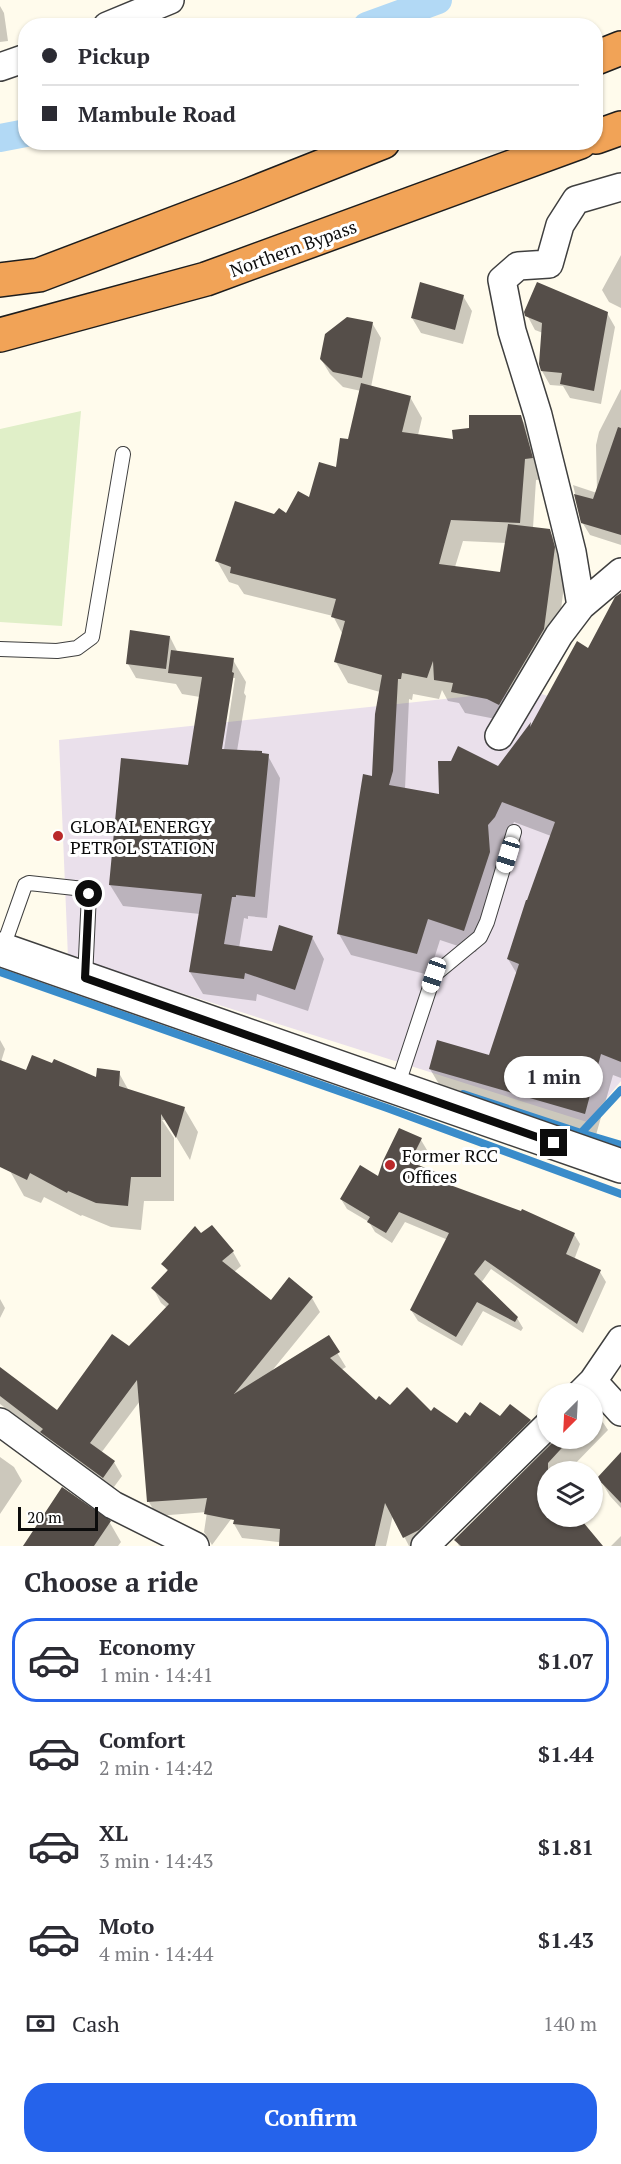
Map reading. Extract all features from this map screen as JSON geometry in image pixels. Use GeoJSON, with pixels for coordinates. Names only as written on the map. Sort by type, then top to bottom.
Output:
{"type":"FeatureCollection","features":[{"type":"Feature","properties":{"kind":"highway"},"geometry":{"type":"LineString","coordinates":[[603,55],[621,48]]}},
{"type":"Feature","properties":{"kind":"highway"},"geometry":{"type":"LineString","coordinates":[[603,134],[621,128]]}},
{"type":"Feature","properties":{"kind":"highway"},"geometry":{"type":"LineString","coordinates":[[0,280],[39,275],[362,150]]}},
{"type":"Feature","properties":{"kind":"highway","name":"Northern Bypass"},"geometry":{"type":"LineString","coordinates":[[0,335],[207,279],[558,150]]}},
{"type":"Feature","properties":{"kind":"street"},"geometry":{"type":"LineString","coordinates":[[126,18],[170,0]]}},
{"type":"Feature","properties":{"kind":"street"},"geometry":{"type":"LineString","coordinates":[[0,67],[18,61]]}},
{"type":"Feature","properties":{"kind":"street"},"geometry":{"type":"LineString","coordinates":[[581,606],[569,540],[538,415],[512,331],[502,280],[518,266],[549,264],[560,225],[576,200],[621,187]]}},
{"type":"Feature","properties":{"kind":"street"},"geometry":{"type":"LineString","coordinates":[[500,736],[559,635],[581,606],[621,572]]}},
{"type":"Feature","properties":{"kind":"street"},"geometry":{"type":"LineString","coordinates":[[1,949],[621,1166]]}},
{"type":"Feature","properties":{"kind":"street"},"geometry":{"type":"LineString","coordinates":[[589,1383],[621,1340]]}},
{"type":"Feature","properties":{"kind":"street"},"geometry":{"type":"LineString","coordinates":[[603,1399],[621,1412]]}},
{"type":"Feature","properties":{"kind":"street"},"geometry":{"type":"LineString","coordinates":[[0,1422],[113,1505],[195,1546]]}},
{"type":"Feature","properties":{"kind":"street"},"geometry":{"type":"LineString","coordinates":[[425,1546],[537,1436]]}},
{"type":"Feature","properties":{"kind":"lane"},"geometry":{"type":"LineString","coordinates":[[0,649],[57,651],[77,648],[92,637],[123,454]]}},
{"type":"Feature","properties":{"kind":"lane"},"geometry":{"type":"LineString","coordinates":[[397,1087],[434,975],[480,937],[487,922],[514,832]]}},
{"type":"Feature","properties":{"kind":"lane"},"geometry":{"type":"LineString","coordinates":[[1,949],[25,885],[29,883],[84,889],[89,894],[85,978]]}},
{"type":"Feature","properties":{"kind":"shaded area"},"geometry":{"type":"Polygon","coordinates":[[[529,690],[621,719],[621,1081],[587,1122],[68,957],[59,740],[529,690]]]}},
{"type":"Feature","properties":{"kind":"green space"},"geometry":{"type":"Polygon","coordinates":[[[81,411],[62,626],[0,622],[0,429],[81,411]]]}},
{"type":"Feature","properties":{"kind":"building"},"geometry":{"type":"Polygon","coordinates":[[[420,282],[464,295],[455,330],[411,318],[420,282]]]}},
{"type":"Feature","properties":{"kind":"building"},"geometry":{"type":"Polygon","coordinates":[[[537,282],[608,312],[594,391],[560,384],[562,373],[541,371],[539,364],[542,323],[525,316],[524,312],[537,282]]]}},
{"type":"Feature","properties":{"kind":"building"},"geometry":{"type":"Polygon","coordinates":[[[347,317],[373,322],[362,378],[333,372],[320,359],[325,334],[347,317]]]}},
{"type":"Feature","properties":{"kind":"building"},"geometry":{"type":"Polygon","coordinates":[[[361,383],[411,396],[402,432],[453,439],[452,430],[469,428],[469,415],[521,415],[533,458],[525,459],[520,523],[451,520],[439,564],[500,572],[508,524],[550,529],[555,547],[544,629],[499,705],[487,699],[451,692],[453,683],[434,680],[433,661],[427,678],[402,673],[401,679],[398,679],[393,771],[389,785],[439,794],[438,761],[451,761],[458,746],[498,766],[531,722],[530,727],[577,641],[588,648],[615,597],[621,593],[621,1062],[601,1054],[585,1114],[429,1069],[437,1040],[489,1055],[519,964],[507,959],[555,822],[502,802],[495,817],[488,825],[490,852],[464,931],[428,919],[417,954],[337,934],[363,774],[372,776],[375,714],[382,675],[334,662],[345,621],[331,617],[336,599],[230,573],[231,567],[215,561],[235,501],[274,514],[279,508],[286,513],[298,491],[309,497],[319,462],[336,467],[340,438],[348,439],[361,383]]]}},
{"type":"Feature","properties":{"kind":"building"},"geometry":{"type":"Polygon","coordinates":[[[618,427],[621,428],[621,535],[581,523],[574,494],[593,499],[618,427]]]}},
{"type":"Feature","properties":{"kind":"building"},"geometry":{"type":"Polygon","coordinates":[[[130,630],[170,636],[166,669],[126,664],[130,630]]]}},
{"type":"Feature","properties":{"kind":"building"},"geometry":{"type":"Polygon","coordinates":[[[171,650],[234,658],[232,672],[234,673],[222,749],[262,751],[262,753],[269,754],[255,897],[236,895],[232,897],[224,944],[272,951],[279,925],[313,936],[295,990],[245,973],[244,979],[189,972],[202,894],[109,885],[121,758],[188,765],[202,677],[168,673],[171,650]]]}},
{"type":"Feature","properties":{"kind":"building"},"geometry":{"type":"Polygon","coordinates":[[[32,1055],[52,1063],[54,1059],[96,1077],[97,1068],[120,1071],[119,1086],[185,1107],[176,1138],[161,1114],[161,1177],[131,1177],[128,1206],[96,1203],[68,1191],[67,1193],[30,1173],[27,1180],[0,1167],[0,1060],[26,1070],[32,1055]]]}},
{"type":"Feature","properties":{"kind":"building"},"geometry":{"type":"Polygon","coordinates":[[[399,1128],[422,1138],[410,1162],[444,1175],[442,1182],[521,1211],[522,1209],[575,1233],[566,1254],[601,1270],[577,1324],[485,1260],[474,1274],[518,1317],[515,1322],[477,1302],[456,1337],[410,1310],[449,1233],[399,1212],[386,1233],[367,1222],[370,1217],[340,1199],[360,1165],[378,1176],[399,1128]]]}},
{"type":"Feature","properties":{"kind":"building"},"geometry":{"type":"Polygon","coordinates":[[[212,1225],[234,1251],[222,1261],[271,1300],[289,1277],[313,1297],[234,1394],[329,1335],[340,1352],[330,1358],[376,1400],[379,1396],[390,1405],[407,1387],[431,1411],[434,1407],[457,1423],[465,1412],[470,1416],[480,1402],[500,1416],[510,1404],[531,1420],[419,1530],[403,1538],[385,1503],[375,1546],[279,1546],[280,1529],[233,1524],[234,1520],[204,1514],[207,1498],[147,1502],[137,1380],[90,1443],[115,1461],[103,1478],[40,1432],[43,1429],[0,1396],[0,1367],[57,1410],[112,1334],[129,1346],[169,1304],[151,1288],[168,1270],[161,1264],[195,1226],[201,1233],[212,1225]]]}},
{"type":"Feature","properties":{"kind":"building"},"geometry":{"type":"Polygon","coordinates":[[[546,1449],[561,1449],[550,1461],[537,1461],[537,1527],[587,1527],[603,1546],[461,1546],[454,1540],[546,1449]]]}},
{"type":"Feature","properties":{"kind":"building"},"geometry":{"type":"Polygon","coordinates":[[[621,1452],[621,1503],[603,1484],[603,1472],[621,1452]]]}},
{"type":"Feature","properties":{"kind":"building"},"geometry":{"type":"Polygon","coordinates":[[[62,1487],[111,1521],[94,1546],[23,1546],[62,1487]]]}},
{"type":"Feature","properties":{"kind":"waterway"},"geometry":{"type":"LineString","coordinates":[[389,18],[438,0]]}},
{"type":"Feature","properties":{"kind":"waterway"},"geometry":{"type":"LineString","coordinates":[[0,138],[18,135]]}},
{"type":"Feature","properties":{"kind":"waterway"},"geometry":{"type":"LineString","coordinates":[[0,972],[387,1108],[621,1194]]}},
{"type":"Feature","properties":{"kind":"waterway"},"geometry":{"type":"LineString","coordinates":[[463,1094],[581,1133],[621,1090]]}},
{"type":"Feature","properties":{"kind":"waterway"},"geometry":{"type":"LineString","coordinates":[[581,1133],[621,1145]]}},
{"type":"Feature","properties":{"kind":"place","name":"GLOBAL ENERGY PETROL STATION"},"geometry":{"type":"Point","coordinates":[58,836]}},
{"type":"Feature","properties":{"kind":"place","name":"Former RCC Offices"},"geometry":{"type":"Point","coordinates":[390,1165]}},
{"type":"Feature","properties":{"kind":"route"},"geometry":{"type":"LineString","coordinates":[[89,894],[85,978],[554,1143]]}}]}
